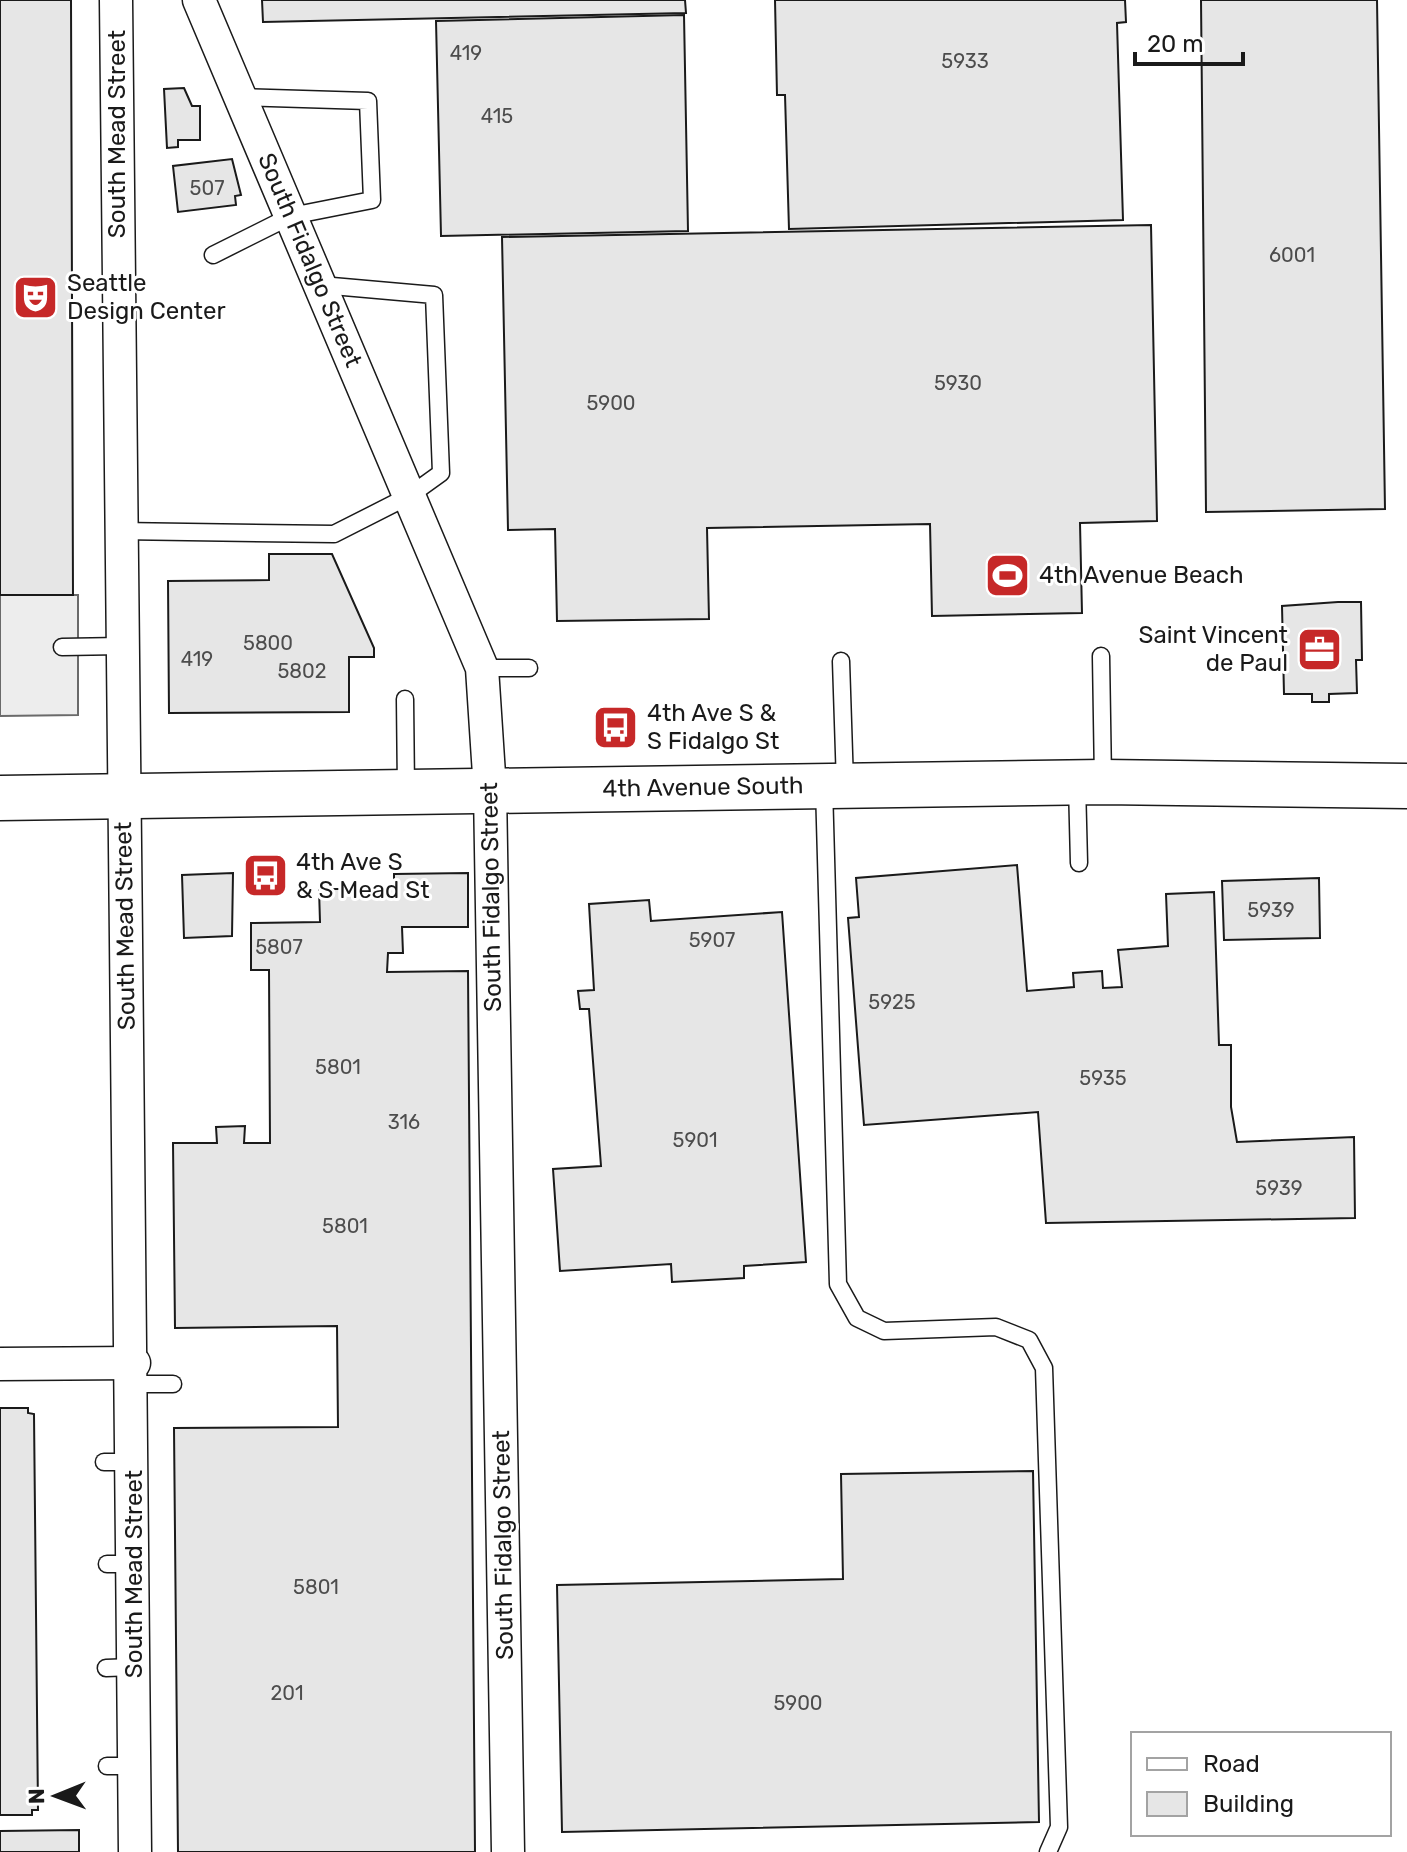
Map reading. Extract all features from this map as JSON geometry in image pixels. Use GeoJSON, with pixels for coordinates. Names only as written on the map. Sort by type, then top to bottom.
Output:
{"type":"FeatureCollection","features":[{"type":"Feature","properties":{"kind":"main road","name":"4th Avenue South"},"geometry":{"type":"LineString","coordinates":[[0,798],[1090,782],[1407,786]]}},
{"type":"Feature","properties":{"kind":"street","name":"South Mead Street"},"geometry":{"type":"LineString","coordinates":[[116,0],[122,796],[134,1374],[119,1462],[121,1766],[135,1852]]}},
{"type":"Feature","properties":{"kind":"street","name":"South Fidalgo Street"},"geometry":{"type":"LineString","coordinates":[[199,0],[482,668],[490,790],[508,1852]]}},
{"type":"Feature","properties":{"kind":"street"},"geometry":{"type":"LineString","coordinates":[[0,1364],[134,1374]]}},
{"type":"Feature","properties":{"kind":"lane"},"geometry":{"type":"LineString","coordinates":[[213,255],[291,216],[372,200],[368,101],[242,97]]}},
{"type":"Feature","properties":{"kind":"lane"},"geometry":{"type":"LineString","coordinates":[[119,531],[334,534],[409,496],[441,473],[434,295],[321,285]]}},
{"type":"Feature","properties":{"kind":"lane"},"geometry":{"type":"LineString","coordinates":[[62,647],[121,646]]}},
{"type":"Feature","properties":{"kind":"lane"},"geometry":{"type":"LineString","coordinates":[[1079,863],[1101,656]]}},
{"type":"Feature","properties":{"kind":"lane"},"geometry":{"type":"LineString","coordinates":[[841,661],[835,786],[838,1284],[857,1318],[884,1331],[996,1327],[1029,1340],[1044,1368],[1059,1827],[1048,1852]]}},
{"type":"Feature","properties":{"kind":"lane"},"geometry":{"type":"LineString","coordinates":[[482,668],[529,668]]}},
{"type":"Feature","properties":{"kind":"lane"},"geometry":{"type":"LineString","coordinates":[[405,699],[406,791]]}},
{"type":"Feature","properties":{"kind":"lane"},"geometry":{"type":"LineString","coordinates":[[134,1374],[173,1384]]}},
{"type":"Feature","properties":{"kind":"shaded area"},"geometry":{"type":"Polygon","coordinates":[[[0,595],[78,595],[78,715],[0,716],[0,595]]]}},
{"type":"Feature","properties":{"kind":"building","name":"Seattle Design Center"},"geometry":{"type":"Polygon","coordinates":[[[0,0],[71,0],[73,595],[0,595],[0,0]]]}},
{"type":"Feature","properties":{"kind":"building"},"geometry":{"type":"Polygon","coordinates":[[[262,0],[685,0],[686,13],[263,22],[262,0]]]}},
{"type":"Feature","properties":{"kind":"building"},"geometry":{"type":"Polygon","coordinates":[[[775,0],[1125,0],[1126,22],[1117,23],[1123,220],[789,229],[785,95],[777,95],[775,0]]]}},
{"type":"Feature","properties":{"kind":"building"},"geometry":{"type":"Polygon","coordinates":[[[1201,0],[1377,0],[1385,509],[1206,512],[1201,0]]]}},
{"type":"Feature","properties":{"kind":"building"},"geometry":{"type":"Polygon","coordinates":[[[684,15],[688,231],[441,236],[436,21],[684,15]]]}},
{"type":"Feature","properties":{"kind":"building"},"geometry":{"type":"Polygon","coordinates":[[[184,88],[192,106],[200,106],[200,140],[178,140],[178,147],[167,148],[164,89],[184,88]]]}},
{"type":"Feature","properties":{"kind":"building"},"geometry":{"type":"Polygon","coordinates":[[[232,159],[241,195],[235,196],[236,205],[178,212],[173,166],[232,159]]]}},
{"type":"Feature","properties":{"kind":"building"},"geometry":{"type":"Polygon","coordinates":[[[1151,225],[1157,521],[1080,523],[1082,613],[932,616],[930,524],[707,528],[709,619],[557,621],[555,529],[508,530],[502,237],[1151,225]]]}},
{"type":"Feature","properties":{"kind":"building"},"geometry":{"type":"Polygon","coordinates":[[[269,554],[332,554],[374,648],[374,657],[349,657],[349,712],[169,713],[168,581],[269,580],[269,554]]]}},
{"type":"Feature","properties":{"kind":"building"},"geometry":{"type":"Polygon","coordinates":[[[1361,602],[1362,660],[1356,660],[1357,693],[1329,694],[1329,702],[1312,702],[1312,694],[1284,694],[1282,606],[1361,602]]]}},
{"type":"Feature","properties":{"kind":"building"},"geometry":{"type":"Polygon","coordinates":[[[1017,865],[1027,991],[1074,987],[1073,973],[1102,971],[1103,988],[1122,987],[1118,950],[1168,946],[1166,894],[1214,892],[1219,1045],[1231,1045],[1231,1107],[1237,1142],[1354,1137],[1355,1218],[1046,1223],[1038,1112],[864,1125],[848,918],[859,917],[856,878],[1017,865]]]}},
{"type":"Feature","properties":{"kind":"building"},"geometry":{"type":"Polygon","coordinates":[[[233,873],[232,936],[184,938],[182,875],[233,873]]]}},
{"type":"Feature","properties":{"kind":"building"},"geometry":{"type":"Polygon","coordinates":[[[468,873],[468,927],[402,927],[403,953],[388,953],[387,972],[468,971],[475,1852],[178,1852],[174,1428],[338,1427],[337,1326],[175,1328],[173,1143],[217,1143],[216,1127],[245,1126],[244,1143],[270,1143],[269,970],[251,970],[251,923],[320,922],[319,889],[394,889],[394,874],[468,873]]]}},
{"type":"Feature","properties":{"kind":"building"},"geometry":{"type":"Polygon","coordinates":[[[1319,878],[1320,938],[1224,940],[1222,881],[1319,878]]]}},
{"type":"Feature","properties":{"kind":"building"},"geometry":{"type":"Polygon","coordinates":[[[649,900],[651,921],[782,912],[806,1262],[744,1266],[744,1278],[672,1282],[671,1264],[560,1271],[553,1169],[601,1166],[589,1009],[580,1009],[578,991],[594,990],[589,904],[649,900]]]}},
{"type":"Feature","properties":{"kind":"building"},"geometry":{"type":"Polygon","coordinates":[[[0,1408],[28,1408],[28,1413],[34,1414],[38,1810],[32,1810],[32,1815],[0,1815],[0,1408]]]}},
{"type":"Feature","properties":{"kind":"building"},"geometry":{"type":"Polygon","coordinates":[[[1033,1471],[1039,1822],[562,1832],[557,1585],[843,1579],[841,1474],[1033,1471]]]}},
{"type":"Feature","properties":{"kind":"building"},"geometry":{"type":"Polygon","coordinates":[[[79,1830],[79,1852],[0,1852],[0,1831],[79,1830]]]}},
{"type":"Feature","properties":{"kind":"place","name":"Seattle Design Center"},"geometry":{"type":"Point","coordinates":[36,297]}},
{"type":"Feature","properties":{"kind":"place","name":"4th Avenue Beach"},"geometry":{"type":"Point","coordinates":[1008,575]}},
{"type":"Feature","properties":{"kind":"place","name":"Saint Vincent de Paul"},"geometry":{"type":"Point","coordinates":[1319,649]}},
{"type":"Feature","properties":{"kind":"place","name":"4th Ave S & S Fidalgo St"},"geometry":{"type":"Point","coordinates":[616,727]}},
{"type":"Feature","properties":{"kind":"place","name":"4th Ave S & S Mead St"},"geometry":{"type":"Point","coordinates":[265,876]}}]}
